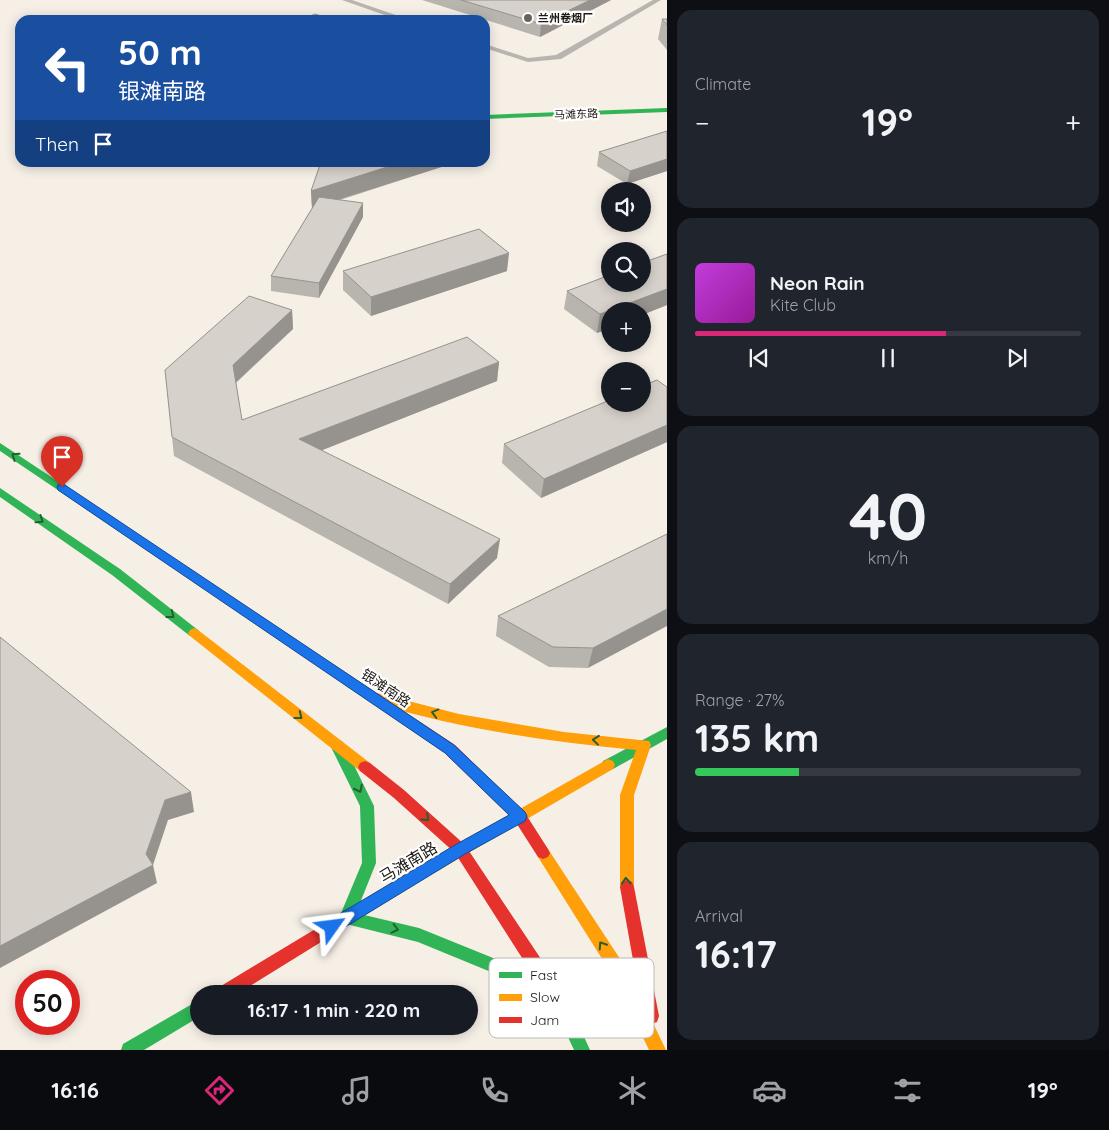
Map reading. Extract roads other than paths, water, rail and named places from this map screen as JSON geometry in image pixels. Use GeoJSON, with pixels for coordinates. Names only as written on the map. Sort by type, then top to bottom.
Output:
{"type":"FeatureCollection","features":[{"type":"Feature","properties":{"kind":"main road","name":"马滩东路"},"geometry":{"type":"LineString","coordinates":[[490,117],[666,110]]}},
{"type":"Feature","properties":{"kind":"main road","name":"银滩南路"},"geometry":{"type":"LineString","coordinates":[[0,446],[450,749],[520,816],[611,958]]}},
{"type":"Feature","properties":{"kind":"main road"},"geometry":{"type":"LineString","coordinates":[[0,492],[116,572],[399,794],[460,850],[531,958]]}},
{"type":"Feature","properties":{"kind":"main road"},"geometry":{"type":"LineString","coordinates":[[374,697],[459,719],[564,737],[644,745],[627,795],[626,884],[640,958]]}},
{"type":"Feature","properties":{"kind":"main road","name":"马滩南路"},"geometry":{"type":"LineString","coordinates":[[237,985],[460,850],[666,732]]}},
{"type":"Feature","properties":{"kind":"main road"},"geometry":{"type":"LineString","coordinates":[[337,745],[367,806],[369,863],[347,918],[419,935],[489,964]]}},
{"type":"Feature","properties":{"kind":"main road"},"geometry":{"type":"LineString","coordinates":[[129,1050],[190,1013]]}},
{"type":"Feature","properties":{"kind":"main road"},"geometry":{"type":"LineString","coordinates":[[654,1029],[658,1050]]}},
{"type":"Feature","properties":{"kind":"main road"},"geometry":{"type":"LineString","coordinates":[[577,1038],[582,1050]]}},
{"type":"Feature","properties":{"kind":"main road","name":"银滩南路"},"geometry":{"type":"LineString","coordinates":[[652,1038],[658,1050]]}},
{"type":"Feature","properties":{"kind":"lane"},"geometry":{"type":"LineString","coordinates":[[345,0],[391,15]]}},
{"type":"Feature","properties":{"kind":"lane"},"geometry":{"type":"LineString","coordinates":[[490,48],[528,60],[558,57],[658,0]]}},
{"type":"Feature","properties":{"kind":"place","name":"兰州卷烟厂"},"geometry":{"type":"Point","coordinates":[528,18]}}]}
